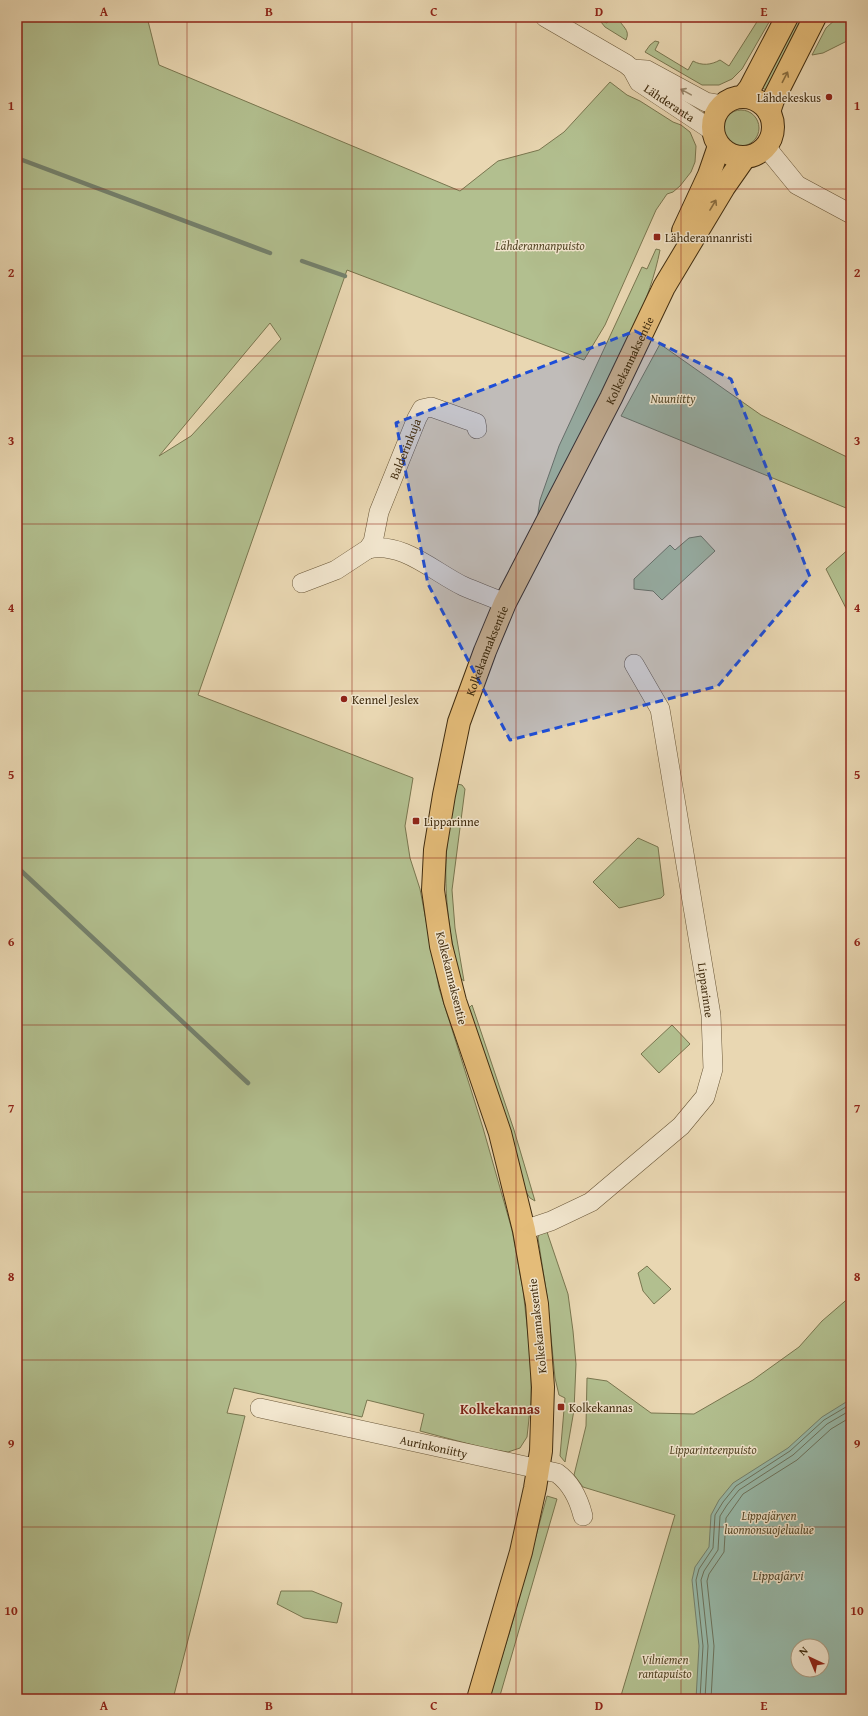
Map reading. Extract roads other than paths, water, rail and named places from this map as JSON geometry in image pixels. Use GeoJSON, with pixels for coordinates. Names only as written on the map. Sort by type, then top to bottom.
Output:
{"type":"FeatureCollection","features":[{"type":"Feature","properties":{"kind":"main road"},"geometry":{"type":"LineString","coordinates":[[733,101],[758,101],[769,112],[772,119],[772,134],[766,147],[760,152],[745,157],[730,155],[716,138],[713,121],[717,112],[750,88],[787,17]]}},
{"type":"Feature","properties":{"kind":"main road"},"geometry":{"type":"LineString","coordinates":[[769,112],[773,100],[814,17]]}},
{"type":"Feature","properties":{"kind":"main road","name":"Kolkekannaksentie"},"geometry":{"type":"LineString","coordinates":[[664,287],[682,233],[709,175],[716,138]]}},
{"type":"Feature","properties":{"kind":"main road","name":"Kolkekannaksentie"},"geometry":{"type":"LineString","coordinates":[[478,1699],[522,1552],[541,1451],[543,1387],[537,1304],[524,1230],[500,1133],[455,1001],[441,946],[434,890],[434,850],[459,722],[485,651],[505,603],[610,398],[664,287],[724,187],[745,157]]}},
{"type":"Feature","properties":{"kind":"street","name":"Lähderanta"},"geometry":{"type":"LineString","coordinates":[[545,17],[632,69],[647,70],[706,102],[733,101]]}},
{"type":"Feature","properties":{"kind":"street","name":"Lähderanta"},"geometry":{"type":"LineString","coordinates":[[632,69],[640,82],[716,138]]}},
{"type":"Feature","properties":{"kind":"street"},"geometry":{"type":"LineString","coordinates":[[766,147],[797,185],[851,214]]}},
{"type":"Feature","properties":{"kind":"street","name":"Balderinkuja"},"geometry":{"type":"LineString","coordinates":[[368,549],[373,542],[379,512],[422,409],[431,407],[476,423],[477,429]]}},
{"type":"Feature","properties":{"kind":"street"},"geometry":{"type":"LineString","coordinates":[[302,583],[336,570],[368,549],[379,547],[408,555],[462,585],[505,603]]}},
{"type":"Feature","properties":{"kind":"street","name":"Lipparinne"},"geometry":{"type":"LineString","coordinates":[[524,1230],[551,1221],[591,1202],[681,1126],[706,1097],[713,1069],[711,1015],[660,709],[634,664]]}},
{"type":"Feature","properties":{"kind":"street","name":"Aurinkoniitty"},"geometry":{"type":"LineString","coordinates":[[260,1408],[557,1473],[566,1479],[580,1504],[583,1516]]}},
{"type":"Feature","properties":{"kind":"water","name":"Lippajärvi"},"geometry":{"type":"Polygon","coordinates":[[[851,1399],[851,1699],[696,1699],[699,1646],[692,1580],[695,1567],[709,1547],[711,1515],[719,1500],[733,1483],[788,1448],[822,1417],[851,1399]]]}},
{"type":"Feature","properties":{"kind":"waterway"},"geometry":{"type":"LineString","coordinates":[[17,158],[270,253]]}},
{"type":"Feature","properties":{"kind":"waterway"},"geometry":{"type":"LineString","coordinates":[[302,261],[345,276]]}},
{"type":"Feature","properties":{"kind":"waterway"},"geometry":{"type":"LineString","coordinates":[[17,867],[248,1083]]}},
{"type":"Feature","properties":{"kind":"place","name":"Lähdekeskus"},"geometry":{"type":"Point","coordinates":[829,97]}},
{"type":"Feature","properties":{"kind":"place","name":"Lähderannanristi"},"geometry":{"type":"Point","coordinates":[657,237]}},
{"type":"Feature","properties":{"kind":"place","name":"Kennel Jeslex"},"geometry":{"type":"Point","coordinates":[344,699]}},
{"type":"Feature","properties":{"kind":"place","name":"Lipparinne"},"geometry":{"type":"Point","coordinates":[416,821]}},
{"type":"Feature","properties":{"kind":"place","name":"Kolkekannas"},"geometry":{"type":"Point","coordinates":[561,1407]}},
{"type":"Feature","properties":{"kind":"district","name":"Kolkekannas"},"geometry":{"type":"Point","coordinates":[500,1409]}},
{"type":"Feature","properties":{"kind":"park label","name":"Lähderannanpuisto"},"geometry":{"type":"Point","coordinates":[540,245]}},
{"type":"Feature","properties":{"kind":"park label","name":"Nuuniitty"},"geometry":{"type":"Point","coordinates":[673,398]}},
{"type":"Feature","properties":{"kind":"park label","name":"Lipparinteenpuisto"},"geometry":{"type":"Point","coordinates":[713,1449]}},
{"type":"Feature","properties":{"kind":"park label","name":"Lippajärven luonnonsuojelualue"},"geometry":{"type":"Point","coordinates":[769,1522]}},
{"type":"Feature","properties":{"kind":"park label","name":"Vilniemen rantapuisto"},"geometry":{"type":"Point","coordinates":[665,1666]}}]}
